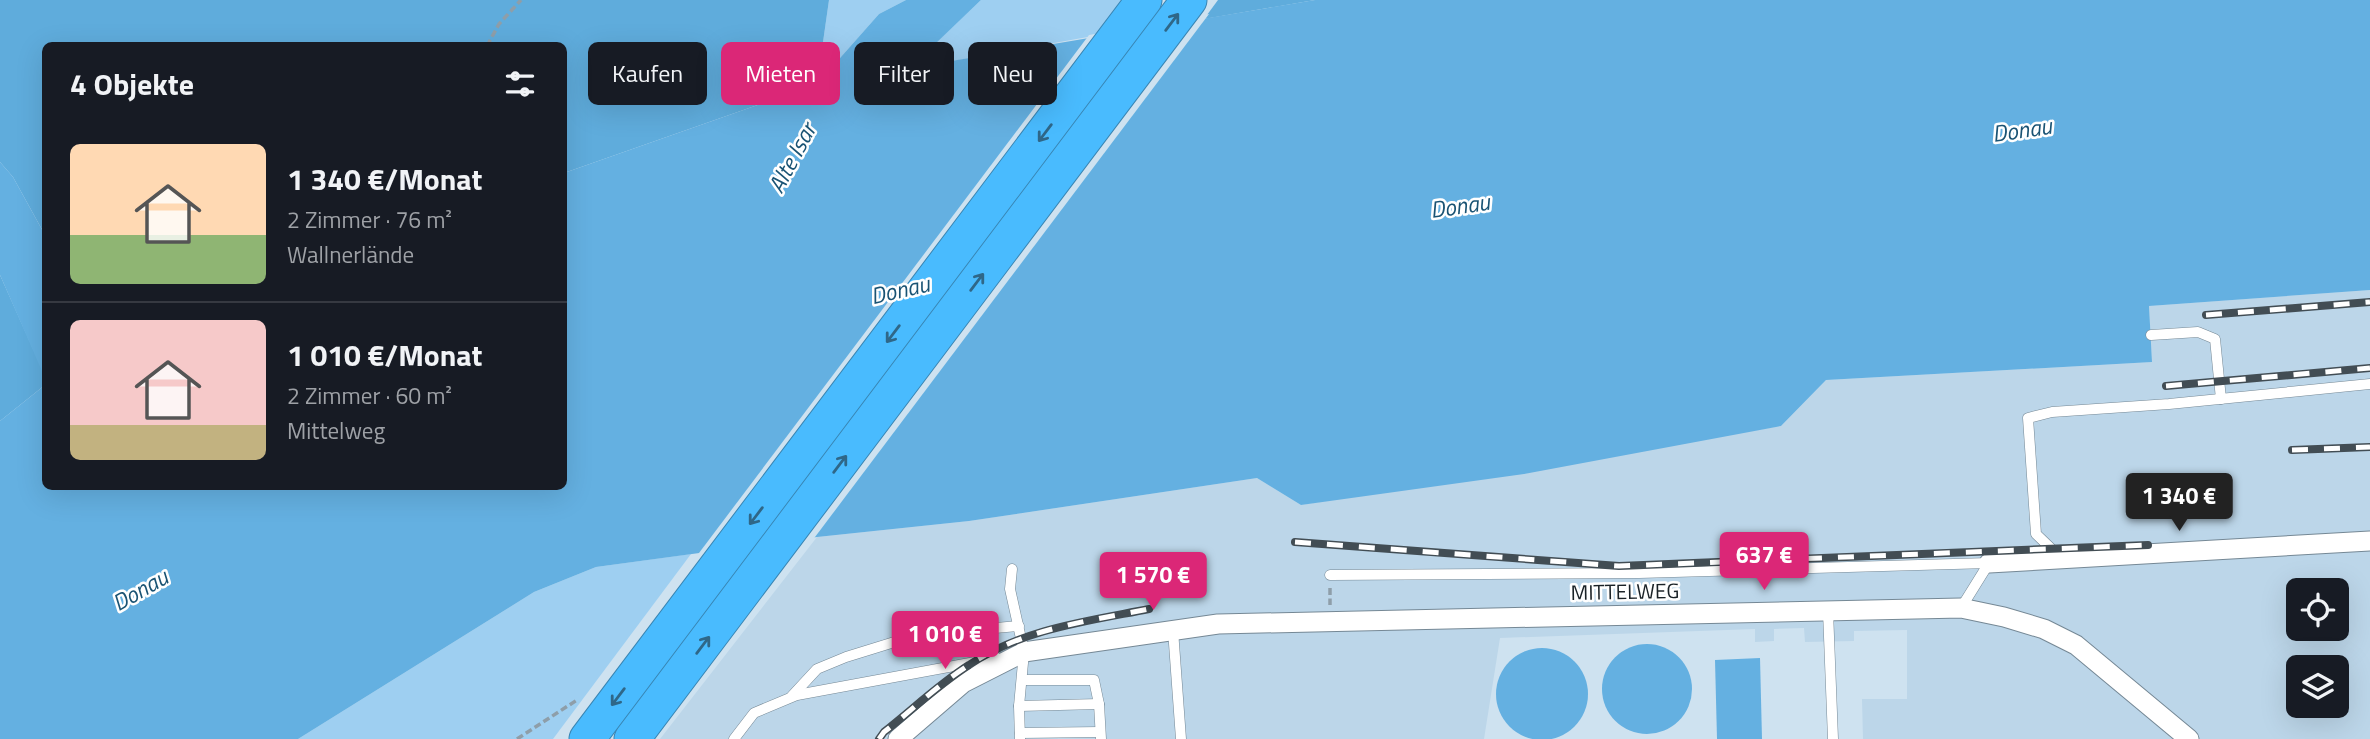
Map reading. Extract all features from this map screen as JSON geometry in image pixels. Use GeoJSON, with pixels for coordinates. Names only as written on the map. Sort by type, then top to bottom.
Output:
{"type":"FeatureCollection","features":[{"type":"Feature","properties":{"kind":"highway"},"geometry":{"type":"LineString","coordinates":[[587,739],[1144,0]]}},
{"type":"Feature","properties":{"kind":"highway"},"geometry":{"type":"LineString","coordinates":[[632,739],[1189,0]]}},
{"type":"Feature","properties":{"kind":"street"},"geometry":{"type":"LineString","coordinates":[[1989,563],[2370,541]]}},
{"type":"Feature","properties":{"kind":"street","name":"MITTELWEG"},"geometry":{"type":"LineString","coordinates":[[898,739],[963,682],[1024,652],[1218,624],[1961,608],[2044,629],[2076,645],[2189,739]]}},
{"type":"Feature","properties":{"kind":"lane"},"geometry":{"type":"LineString","coordinates":[[2151,335],[2198,332],[2215,339],[2221,399]]}},
{"type":"Feature","properties":{"kind":"lane"},"geometry":{"type":"LineString","coordinates":[[2064,560],[2036,534],[2028,418],[2052,412],[2370,384]]}},
{"type":"Feature","properties":{"kind":"lane"},"geometry":{"type":"LineString","coordinates":[[1330,575],[1639,573],[1989,563]]}},
{"type":"Feature","properties":{"kind":"lane"},"geometry":{"type":"LineString","coordinates":[[1961,608],[1989,563]]}},
{"type":"Feature","properties":{"kind":"lane"},"geometry":{"type":"LineString","coordinates":[[1012,569],[1010,589],[1024,652],[1019,706],[1020,736],[1100,736],[1099,704],[1094,680],[1022,680]]}},
{"type":"Feature","properties":{"kind":"lane"},"geometry":{"type":"LineString","coordinates":[[1828,611],[1833,739]]}},
{"type":"Feature","properties":{"kind":"lane"},"geometry":{"type":"LineString","coordinates":[[790,698],[817,669],[846,657],[917,635],[1019,626]]}},
{"type":"Feature","properties":{"kind":"lane"},"geometry":{"type":"LineString","coordinates":[[1173,630],[1181,739]]}},
{"type":"Feature","properties":{"kind":"lane"},"geometry":{"type":"LineString","coordinates":[[734,739],[754,713],[790,698],[1024,652]]}},
{"type":"Feature","properties":{"kind":"lane"},"geometry":{"type":"LineString","coordinates":[[1019,706],[1099,704]]}},
{"type":"Feature","properties":{"kind":"path"},"geometry":{"type":"LineString","coordinates":[[489,42],[499,24],[521,0]]}},
{"type":"Feature","properties":{"kind":"path"},"geometry":{"type":"LineString","coordinates":[[1330,575],[1331,621]]}},
{"type":"Feature","properties":{"kind":"path"},"geometry":{"type":"LineString","coordinates":[[517,739],[577,700]]}},
{"type":"Feature","properties":{"kind":"shaded area"},"geometry":{"type":"Polygon","coordinates":[[[0,0],[829,0],[823,42],[721,42],[721,105],[757,105],[567,172],[567,42],[42,42],[42,230],[13,177],[0,162],[0,0]]]}},
{"type":"Feature","properties":{"kind":"shaded area"},"geometry":{"type":"Polygon","coordinates":[[[829,0],[906,0],[879,14],[840,58],[840,42],[823,42],[829,0]]]}},
{"type":"Feature","properties":{"kind":"shaded area"},"geometry":{"type":"Polygon","coordinates":[[[981,0],[1124,0],[1099,35],[1057,42],[968,42],[968,58],[954,61],[954,42],[937,42],[981,0]]]}},
{"type":"Feature","properties":{"kind":"shaded area"},"geometry":{"type":"Polygon","coordinates":[[[1218,0],[1315,0],[1204,19],[1218,0]]]}},
{"type":"Feature","properties":{"kind":"shaded area"},"geometry":{"type":"Polygon","coordinates":[[[0,275],[42,369],[42,387],[0,421],[0,275]]]}},
{"type":"Feature","properties":{"kind":"shaded area"},"geometry":{"type":"Polygon","coordinates":[[[2370,290],[2370,739],[1863,739],[1862,699],[1907,699],[1907,630],[1854,631],[1854,641],[1805,642],[1804,628],[1774,629],[1774,641],[1755,642],[1755,629],[1500,638],[1484,739],[660,739],[817,537],[969,521],[1257,478],[1301,505],[1781,426],[1826,380],[2152,362],[2149,306],[2370,290]]]}},
{"type":"Feature","properties":{"kind":"shaded area"},"geometry":{"type":"Polygon","coordinates":[[[691,554],[553,739],[298,739],[534,592],[596,567],[691,554]]]}},
{"type":"Feature","properties":{"kind":"water"},"geometry":{"type":"Polygon","coordinates":[[[906,0],[981,0],[937,42],[854,42],[879,14],[906,0]]]}},
{"type":"Feature","properties":{"kind":"water"},"geometry":{"type":"Polygon","coordinates":[[[1315,0],[2370,0],[2370,290],[2149,306],[2152,362],[1826,380],[1781,426],[1524,474],[1301,505],[1257,478],[969,521],[817,537],[596,567],[534,592],[298,739],[0,739],[0,421],[42,387],[42,490],[567,490],[567,172],[757,105],[840,105],[840,58],[854,42],[854,105],[954,105],[954,61],[968,58],[968,105],[1057,105],[1057,43],[1315,0]]]}},
{"type":"Feature","properties":{"kind":"water"},"geometry":{"type":"Polygon","coordinates":[[[0,162],[13,177],[42,230],[42,371],[0,275],[0,162]]]}},
{"type":"Feature","properties":{"kind":"water"},"geometry":{"type":"Polygon","coordinates":[[[1647,644],[1664,647],[1679,657],[1689,672],[1692,689],[1689,706],[1679,721],[1664,731],[1647,734],[1630,731],[1615,721],[1605,706],[1602,689],[1605,672],[1615,657],[1630,647],[1647,644]]]}},
{"type":"Feature","properties":{"kind":"water"},"geometry":{"type":"Polygon","coordinates":[[[1542,648],[1560,651],[1575,661],[1585,676],[1588,694],[1585,712],[1575,727],[1560,737],[1542,740],[1524,737],[1509,727],[1499,712],[1496,694],[1499,676],[1509,661],[1524,651],[1542,648]]]}},
{"type":"Feature","properties":{"kind":"water"},"geometry":{"type":"Polygon","coordinates":[[[1760,658],[1762,739],[1717,739],[1715,660],[1760,658]]]}},
{"type":"Feature","properties":{"kind":"pier"},"geometry":{"type":"Polygon","coordinates":[[[1209,14],[812,541],[696,557],[1036,105],[1057,105],[1057,78],[1089,35],[1209,14]]]}},
{"type":"Feature","properties":{"kind":"railway"},"geometry":{"type":"LineString","coordinates":[[2206,315],[2370,302]]}},
{"type":"Feature","properties":{"kind":"railway"},"geometry":{"type":"LineString","coordinates":[[2166,386],[2370,368]]}},
{"type":"Feature","properties":{"kind":"railway"},"geometry":{"type":"LineString","coordinates":[[2292,450],[2370,447]]}},
{"type":"Feature","properties":{"kind":"railway"},"geometry":{"type":"LineString","coordinates":[[1295,542],[1619,566],[2148,545]]}},
{"type":"Feature","properties":{"kind":"railway"},"geometry":{"type":"LineString","coordinates":[[879,739],[947,680],[989,653],[1056,628],[1149,609]]}},
{"type":"Feature","properties":{"kind":"water label","name":"Donau"},"geometry":{"type":"Point","coordinates":[2022,130]}},
{"type":"Feature","properties":{"kind":"water label","name":"Alte Isar"},"geometry":{"type":"Point","coordinates":[792,158]}},
{"type":"Feature","properties":{"kind":"water label","name":"Donau"},"geometry":{"type":"Point","coordinates":[1460,206]}},
{"type":"Feature","properties":{"kind":"water label","name":"Donau"},"geometry":{"type":"Point","coordinates":[900,290]}},
{"type":"Feature","properties":{"kind":"water label","name":"Donau"},"geometry":{"type":"Point","coordinates":[140,590]}}]}
